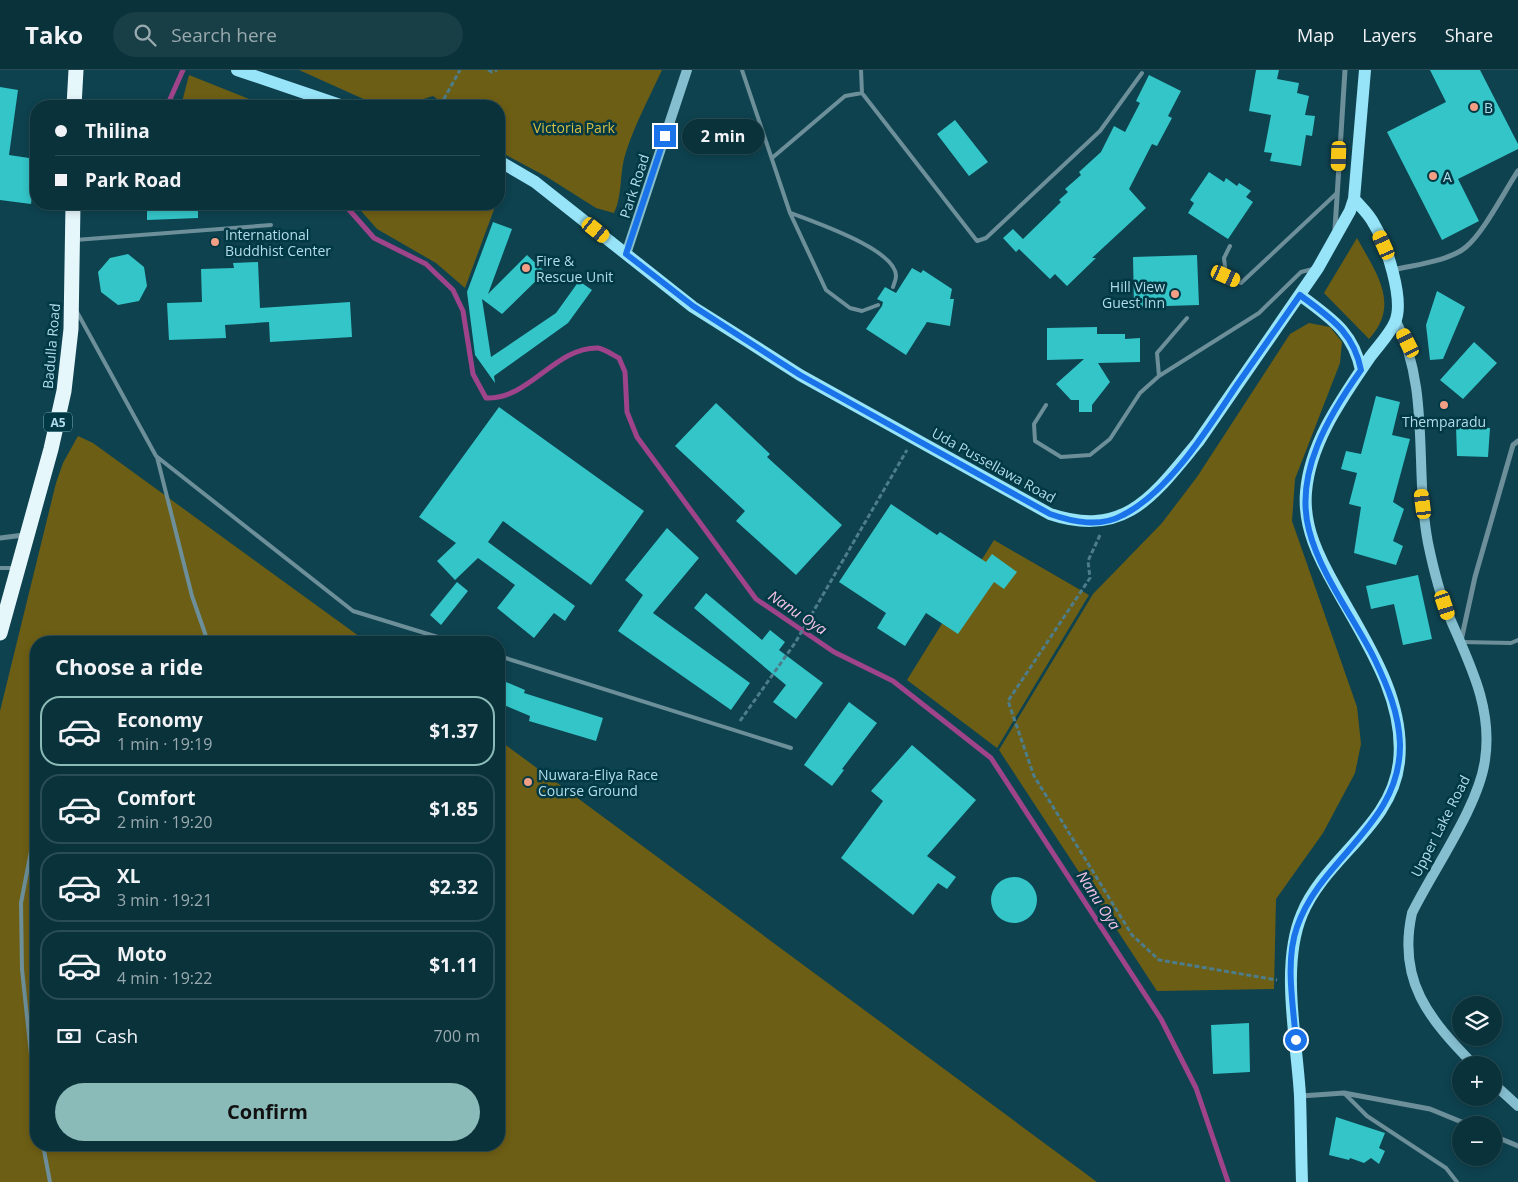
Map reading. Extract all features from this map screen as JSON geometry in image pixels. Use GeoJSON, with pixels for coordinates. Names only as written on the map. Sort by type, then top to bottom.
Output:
{"type":"FeatureCollection","features":[{"type":"Feature","properties":{"kind":"highway"},"geometry":{"type":"LineString","coordinates":[[74,100],[76,70]]}},
{"type":"Feature","properties":{"kind":"highway","name":"Badulla Road"},"geometry":{"type":"LineString","coordinates":[[0,633],[51,449],[64,391],[68,364],[72,302],[73,210]]}},
{"type":"Feature","properties":{"kind":"main road"},"geometry":{"type":"LineString","coordinates":[[237,70],[325,100]]}},
{"type":"Feature","properties":{"kind":"main road","name":"Uda Pussellawa Road"},"geometry":{"type":"LineString","coordinates":[[505,164],[535,182],[693,306],[800,375],[1050,514],[1086,523],[1106,521],[1122,516],[1140,505],[1177,468],[1198,442],[1300,295],[1334,242],[1354,199],[1365,70]]}},
{"type":"Feature","properties":{"kind":"main road"},"geometry":{"type":"LineString","coordinates":[[1302,1182],[1300,1096],[1292,983],[1293,944],[1303,910],[1318,885],[1363,834],[1391,793],[1397,776],[1400,758],[1398,721],[1391,698],[1365,640],[1317,550],[1309,531],[1306,513],[1308,476],[1314,457],[1337,406],[1396,321],[1396,286],[1392,270],[1374,223],[1354,199]]}},
{"type":"Feature","properties":{"kind":"main road"},"geometry":{"type":"LineString","coordinates":[[1300,295],[1347,334],[1355,346],[1361,370]]}},
{"type":"Feature","properties":{"kind":"street","name":"Park Road"},"geometry":{"type":"LineString","coordinates":[[626,254],[687,70]]}},
{"type":"Feature","properties":{"kind":"street"},"geometry":{"type":"LineString","coordinates":[[1334,242],[1345,70]]}},
{"type":"Feature","properties":{"kind":"street"},"geometry":{"type":"LineString","coordinates":[[1392,270],[1449,256],[1465,248],[1475,238],[1518,171]]}},
{"type":"Feature","properties":{"kind":"street","name":"Upper Lake Road"},"geometry":{"type":"LineString","coordinates":[[1396,321],[1408,343],[1416,379],[1421,492],[1428,543],[1446,609],[1461,642],[1482,701],[1486,722],[1485,762],[1470,805],[1412,913],[1407,944],[1411,975],[1418,992],[1438,1024],[1466,1056]]}},
{"type":"Feature","properties":{"kind":"street"},"geometry":{"type":"LineString","coordinates":[[1461,642],[1478,567],[1513,445],[1518,441]]}},
{"type":"Feature","properties":{"kind":"street"},"geometry":{"type":"LineString","coordinates":[[0,538],[26,535]]}},
{"type":"Feature","properties":{"kind":"street"},"geometry":{"type":"LineString","coordinates":[[1502,1091],[1518,1106]]}},
{"type":"Feature","properties":{"kind":"street"},"geometry":{"type":"LineString","coordinates":[[1300,1096],[1344,1093],[1430,1109],[1452,1118]]}},
{"type":"Feature","properties":{"kind":"street"},"geometry":{"type":"LineString","coordinates":[[1502,1139],[1518,1146]]}},
{"type":"Feature","properties":{"kind":"lane"},"geometry":{"type":"LineString","coordinates":[[742,70],[790,213],[826,290],[850,308],[862,311],[878,305]]}},
{"type":"Feature","properties":{"kind":"lane"},"geometry":{"type":"LineString","coordinates":[[861,70],[862,93],[977,241],[986,238],[1100,131],[1142,74]]}},
{"type":"Feature","properties":{"kind":"lane"},"geometry":{"type":"LineString","coordinates":[[772,158],[845,96],[862,93]]}},
{"type":"Feature","properties":{"kind":"lane"},"geometry":{"type":"LineString","coordinates":[[1230,246],[1224,258],[1226,276],[1241,283],[1338,192]]}},
{"type":"Feature","properties":{"kind":"lane"},"geometry":{"type":"LineString","coordinates":[[790,213],[866,243],[892,265],[896,275],[893,287]]}},
{"type":"Feature","properties":{"kind":"lane"},"geometry":{"type":"LineString","coordinates":[[73,240],[271,225]]}},
{"type":"Feature","properties":{"kind":"lane"},"geometry":{"type":"LineString","coordinates":[[1046,405],[1034,424],[1035,441],[1061,457],[1090,455],[1110,439],[1140,393],[1159,376],[1259,312],[1301,272],[1318,268]]}},
{"type":"Feature","properties":{"kind":"lane"},"geometry":{"type":"LineString","coordinates":[[72,302],[156,456],[192,596],[206,636]]}},
{"type":"Feature","properties":{"kind":"lane"},"geometry":{"type":"LineString","coordinates":[[1159,376],[1157,353],[1187,318]]}},
{"type":"Feature","properties":{"kind":"lane"},"geometry":{"type":"LineString","coordinates":[[156,456],[353,611],[434,636]]}},
{"type":"Feature","properties":{"kind":"lane"},"geometry":{"type":"LineString","coordinates":[[0,568],[18,568]]}},
{"type":"Feature","properties":{"kind":"lane"},"geometry":{"type":"LineString","coordinates":[[1461,642],[1511,643],[1518,640]]}},
{"type":"Feature","properties":{"kind":"lane"},"geometry":{"type":"LineString","coordinates":[[505,658],[791,748]]}},
{"type":"Feature","properties":{"kind":"lane"},"geometry":{"type":"LineString","coordinates":[[30,852],[21,903],[22,969],[30,1045]]}},
{"type":"Feature","properties":{"kind":"lane"},"geometry":{"type":"LineString","coordinates":[[1344,1093],[1367,1116],[1446,1168],[1457,1182]]}},
{"type":"Feature","properties":{"kind":"lane"},"geometry":{"type":"LineString","coordinates":[[44,1151],[50,1182]]}},
{"type":"Feature","properties":{"kind":"path"},"geometry":{"type":"LineString","coordinates":[[443,100],[460,70]]}},
{"type":"Feature","properties":{"kind":"path"},"geometry":{"type":"LineString","coordinates":[[488,70],[492,72],[497,70]]}},
{"type":"Feature","properties":{"kind":"path"},"geometry":{"type":"LineString","coordinates":[[733,730],[796,642],[914,437]]}},
{"type":"Feature","properties":{"kind":"path"},"geometry":{"type":"LineString","coordinates":[[1106,521],[1088,560],[1090,578],[1008,701],[1034,776],[1132,935],[1159,960],[1292,983]]}},
{"type":"Feature","properties":{"kind":"green space","name":"Victoria Park"},"geometry":{"type":"Polygon","coordinates":[[[299,70],[662,70],[626,152],[622,167],[619,198],[614,213],[596,208],[547,177],[505,154],[505,100],[439,100],[433,96],[420,100],[366,100],[299,70]]]}},
{"type":"Feature","properties":{"kind":"green space"},"geometry":{"type":"Polygon","coordinates":[[[189,75],[252,100],[183,100],[189,75]]]}},
{"type":"Feature","properties":{"kind":"green space"},"geometry":{"type":"Polygon","coordinates":[[[360,210],[494,210],[465,288],[436,263],[377,229],[360,210]]]}},
{"type":"Feature","properties":{"kind":"green space"},"geometry":{"type":"Polygon","coordinates":[[[1357,238],[1378,276],[1384,301],[1383,313],[1378,326],[1369,339],[1324,293],[1357,238]]]}},
{"type":"Feature","properties":{"kind":"green space"},"geometry":{"type":"Polygon","coordinates":[[[1309,323],[1330,327],[1342,342],[1340,363],[1295,479],[1292,521],[1357,707],[1361,744],[1355,773],[1323,833],[1276,899],[1274,989],[1157,991],[999,750],[1093,594],[1162,523],[1197,477],[1290,334],[1309,323]]]}},
{"type":"Feature","properties":{"kind":"green space","name":"Nuwara-Eliya Race Course Ground"},"geometry":{"type":"Polygon","coordinates":[[[78,436],[93,443],[359,636],[30,636],[30,1151],[505,1151],[505,744],[1097,1182],[0,1182],[0,711],[56,483],[63,463],[78,436]]]}},
{"type":"Feature","properties":{"kind":"green space"},"geometry":{"type":"Polygon","coordinates":[[[994,540],[1089,595],[997,748],[907,680],[994,540]]]}},
{"type":"Feature","properties":{"kind":"building"},"geometry":{"type":"Polygon","coordinates":[[[1256,70],[1279,70],[1277,79],[1299,83],[1297,93],[1309,96],[1305,115],[1315,116],[1312,136],[1306,135],[1301,166],[1270,161],[1272,153],[1264,152],[1271,115],[1249,111],[1256,70]]]}},
{"type":"Feature","properties":{"kind":"building"},"geometry":{"type":"Polygon","coordinates":[[[1430,70],[1480,70],[1518,144],[1518,149],[1458,179],[1479,221],[1442,240],[1387,132],[1446,102],[1430,70]]]}},
{"type":"Feature","properties":{"kind":"building"},"geometry":{"type":"Polygon","coordinates":[[[1149,75],[1181,91],[1168,116],[1172,118],[1157,146],[1152,144],[1129,189],[1146,208],[1092,258],[1096,258],[1067,286],[1055,274],[1050,279],[1019,249],[1016,252],[1003,238],[1013,229],[1023,239],[1061,202],[1059,200],[1068,192],[1065,189],[1081,175],[1079,172],[1101,152],[1114,126],[1125,132],[1140,103],[1136,101],[1149,75]]]}},
{"type":"Feature","properties":{"kind":"building"},"geometry":{"type":"Polygon","coordinates":[[[0,87],[18,90],[9,155],[30,158],[30,204],[0,200],[0,87]]]}},
{"type":"Feature","properties":{"kind":"building"},"geometry":{"type":"Polygon","coordinates":[[[955,120],[988,162],[969,176],[937,134],[955,120]]]}},
{"type":"Feature","properties":{"kind":"building"},"geometry":{"type":"Polygon","coordinates":[[[1209,172],[1224,182],[1226,178],[1237,186],[1239,183],[1251,191],[1246,197],[1253,202],[1228,239],[1188,213],[1194,203],[1190,200],[1209,172]]]}},
{"type":"Feature","properties":{"kind":"building"},"geometry":{"type":"Polygon","coordinates":[[[147,210],[198,210],[198,218],[147,220],[147,210]]]}},
{"type":"Feature","properties":{"kind":"building"},"geometry":{"type":"Polygon","coordinates":[[[493,222],[512,229],[488,294],[527,255],[545,272],[502,314],[482,299],[491,357],[556,313],[579,281],[592,290],[568,323],[494,376],[495,383],[475,355],[467,292],[493,222]]]}},
{"type":"Feature","properties":{"kind":"building"},"geometry":{"type":"Polygon","coordinates":[[[128,254],[144,267],[147,286],[139,301],[118,305],[101,292],[98,272],[110,258],[128,254]]]}},
{"type":"Feature","properties":{"kind":"building"},"geometry":{"type":"Polygon","coordinates":[[[1197,255],[1199,305],[1134,307],[1133,257],[1197,255]]]}},
{"type":"Feature","properties":{"kind":"building"},"geometry":{"type":"Polygon","coordinates":[[[258,262],[260,308],[350,302],[352,337],[270,342],[269,322],[225,325],[226,338],[169,340],[167,303],[202,302],[201,269],[234,268],[233,263],[258,262]]]}},
{"type":"Feature","properties":{"kind":"building"},"geometry":{"type":"Polygon","coordinates":[[[912,268],[921,273],[923,270],[952,289],[950,299],[954,299],[950,326],[927,322],[906,355],[866,329],[882,306],[883,302],[877,299],[885,287],[896,293],[912,268]]]}},
{"type":"Feature","properties":{"kind":"building"},"geometry":{"type":"Polygon","coordinates":[[[1437,291],[1465,307],[1443,359],[1430,360],[1426,325],[1437,291]]]}},
{"type":"Feature","properties":{"kind":"building"},"geometry":{"type":"Polygon","coordinates":[[[1097,327],[1097,334],[1125,334],[1125,339],[1140,338],[1140,362],[1098,363],[1110,382],[1092,405],[1092,412],[1079,412],[1079,400],[1071,400],[1056,384],[1084,359],[1047,360],[1047,328],[1097,327]]]}},
{"type":"Feature","properties":{"kind":"building"},"geometry":{"type":"Polygon","coordinates":[[[1474,342],[1497,363],[1463,399],[1440,380],[1474,342]]]}},
{"type":"Feature","properties":{"kind":"building"},"geometry":{"type":"Polygon","coordinates":[[[1376,396],[1400,402],[1392,435],[1410,439],[1393,502],[1404,509],[1393,541],[1403,546],[1396,565],[1354,553],[1361,507],[1349,504],[1357,473],[1341,469],[1346,451],[1361,454],[1376,396]]]}},
{"type":"Feature","properties":{"kind":"building"},"geometry":{"type":"Polygon","coordinates":[[[716,403],[770,454],[767,457],[842,525],[796,575],[736,521],[745,511],[675,446],[716,403]]]}},
{"type":"Feature","properties":{"kind":"building"},"geometry":{"type":"Polygon","coordinates":[[[499,407],[644,511],[591,585],[503,521],[488,542],[575,606],[565,621],[554,613],[534,638],[497,608],[515,585],[478,558],[455,580],[437,561],[456,543],[419,517],[499,407]]]}},
{"type":"Feature","properties":{"kind":"building"},"geometry":{"type":"Polygon","coordinates":[[[1456,426],[1490,428],[1488,457],[1457,456],[1456,426]]]}},
{"type":"Feature","properties":{"kind":"building"},"geometry":{"type":"Polygon","coordinates":[[[891,504],[937,535],[940,532],[986,562],[992,554],[1017,572],[1004,589],[994,582],[958,634],[926,613],[905,646],[877,628],[886,613],[839,582],[891,504]]]}},
{"type":"Feature","properties":{"kind":"building"},"geometry":{"type":"Polygon","coordinates":[[[667,528],[699,558],[653,613],[750,683],[731,710],[618,631],[643,595],[625,580],[667,528]]]}},
{"type":"Feature","properties":{"kind":"building"},"geometry":{"type":"Polygon","coordinates":[[[1418,575],[1432,639],[1403,645],[1394,604],[1371,609],[1366,586],[1418,575]]]}},
{"type":"Feature","properties":{"kind":"building"},"geometry":{"type":"Polygon","coordinates":[[[457,582],[468,591],[441,625],[430,615],[457,582]]]}},
{"type":"Feature","properties":{"kind":"building"},"geometry":{"type":"Polygon","coordinates":[[[706,593],[762,640],[770,630],[785,642],[779,650],[823,683],[796,719],[773,702],[786,685],[694,608],[706,593]]]}},
{"type":"Feature","properties":{"kind":"building"},"geometry":{"type":"Polygon","coordinates":[[[505,682],[525,690],[524,693],[603,718],[596,741],[529,721],[530,716],[505,706],[505,682]]]}},
{"type":"Feature","properties":{"kind":"building"},"geometry":{"type":"Polygon","coordinates":[[[849,702],[877,723],[842,769],[844,770],[832,786],[804,765],[849,702]]]}},
{"type":"Feature","properties":{"kind":"building"},"geometry":{"type":"Polygon","coordinates":[[[912,745],[976,800],[927,856],[956,877],[947,889],[938,883],[913,915],[841,858],[883,801],[871,791],[912,745]]]}},
{"type":"Feature","properties":{"kind":"building"},"geometry":{"type":"Polygon","coordinates":[[[1014,877],[1027,881],[1033,887],[1037,900],[1033,913],[1027,919],[1014,923],[1001,919],[995,913],[991,900],[995,887],[1001,881],[1014,877]]]}},
{"type":"Feature","properties":{"kind":"building"},"geometry":{"type":"Polygon","coordinates":[[[1249,1023],[1250,1072],[1213,1074],[1211,1025],[1249,1023]]]}},
{"type":"Feature","properties":{"kind":"building"},"geometry":{"type":"Polygon","coordinates":[[[1336,1117],[1385,1133],[1379,1148],[1385,1151],[1379,1164],[1371,1158],[1364,1163],[1350,1158],[1349,1160],[1329,1155],[1336,1117]]]}},
{"type":"Feature","properties":{"kind":"waterway","name":"Nanu Oya"},"geometry":{"type":"LineString","coordinates":[[170,100],[183,70]]}},
{"type":"Feature","properties":{"kind":"waterway","name":"Nanu Oya"},"geometry":{"type":"LineString","coordinates":[[349,210],[374,238],[426,264],[453,290],[463,311],[473,374],[486,398],[516,391],[568,356],[583,350],[598,348],[619,358],[625,372],[627,412],[637,437],[756,599],[834,652],[893,681],[991,758],[1161,1019],[1196,1088],[1228,1182]]}},
{"type":"Feature","properties":{"kind":"place","name":"B"},"geometry":{"type":"Point","coordinates":[1474,107]}},
{"type":"Feature","properties":{"kind":"place","name":"A"},"geometry":{"type":"Point","coordinates":[1433,176]}},
{"type":"Feature","properties":{"kind":"place","name":"International Buddhist Center"},"geometry":{"type":"Point","coordinates":[215,242]}},
{"type":"Feature","properties":{"kind":"place","name":"Fire & Rescue Unit"},"geometry":{"type":"Point","coordinates":[526,268]}},
{"type":"Feature","properties":{"kind":"place","name":"Hill View Guest Inn"},"geometry":{"type":"Point","coordinates":[1175,294]}},
{"type":"Feature","properties":{"kind":"place","name":"Themparadu"},"geometry":{"type":"Point","coordinates":[1444,405]}},
{"type":"Feature","properties":{"kind":"place","name":"Nuwara-Eliya Race Course Ground"},"geometry":{"type":"Point","coordinates":[528,782]}},
{"type":"Feature","properties":{"kind":"route"},"geometry":{"type":"LineString","coordinates":[[665,136],[626,254],[693,306],[800,375],[1050,514],[1068,520],[1086,523],[1106,521],[1122,516],[1140,505],[1159,487],[1198,442],[1300,295],[1337,323],[1347,334],[1355,346],[1361,370],[1337,406],[1314,457],[1305,495],[1306,513],[1309,531],[1327,572],[1365,640],[1383,677],[1398,721],[1400,758],[1397,776],[1391,793],[1378,814],[1318,885],[1303,910],[1293,944],[1292,983],[1296,1040]]}}]}
